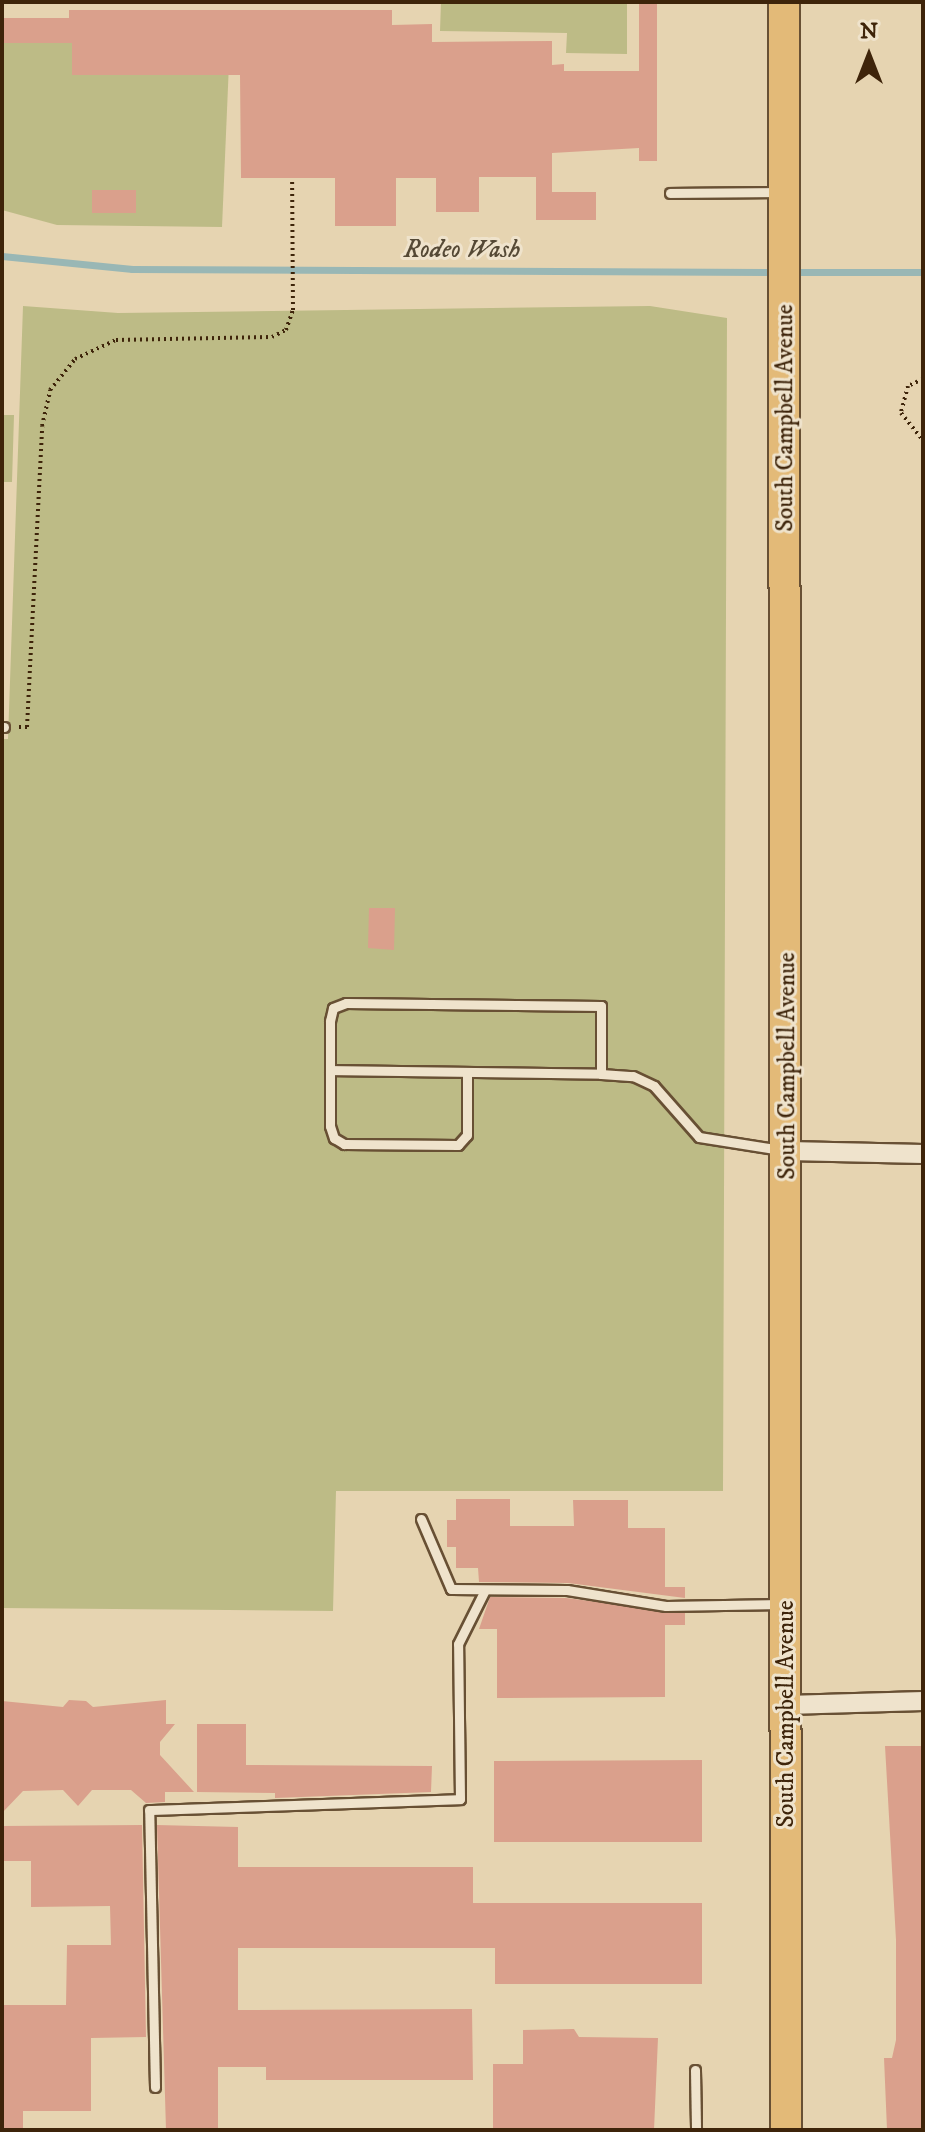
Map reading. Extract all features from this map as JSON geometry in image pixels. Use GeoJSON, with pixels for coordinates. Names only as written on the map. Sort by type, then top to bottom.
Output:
{"type":"FeatureCollection","features":[{"type":"Feature","properties":{"kind":"main road","name":"South Campbell Avenue"},"geometry":{"type":"LineString","coordinates":[[784,2],[788,1151],[786,2130]]}},
{"type":"Feature","properties":{"kind":"street"},"geometry":{"type":"LineString","coordinates":[[788,1151],[923,1154]]}},
{"type":"Feature","properties":{"kind":"street"},"geometry":{"type":"LineString","coordinates":[[787,1705],[923,1701]]}},
{"type":"Feature","properties":{"kind":"lane"},"geometry":{"type":"LineString","coordinates":[[670,193],[785,192]]}},
{"type":"Feature","properties":{"kind":"lane"},"geometry":{"type":"LineString","coordinates":[[467,1072],[467,1135],[458,1145],[344,1144],[334,1138],[330,1070],[333,1008],[346,1003],[601,1006],[601,1074]]}},
{"type":"Feature","properties":{"kind":"lane"},"geometry":{"type":"LineString","coordinates":[[330,1070],[633,1076],[654,1086],[699,1137],[788,1151]]}},
{"type":"Feature","properties":{"kind":"lane"},"geometry":{"type":"LineString","coordinates":[[421,1519],[451,1589],[567,1590],[666,1606],[787,1603]]}},
{"type":"Feature","properties":{"kind":"lane"},"geometry":{"type":"LineString","coordinates":[[155,2087],[149,1810],[460,1799],[458,1644],[485,1590]]}},
{"type":"Feature","properties":{"kind":"lane"},"geometry":{"type":"LineString","coordinates":[[695,2070],[696,2130]]}},
{"type":"Feature","properties":{"kind":"path"},"geometry":{"type":"LineString","coordinates":[[3,727],[27,727],[42,426],[57,378],[75,359],[101,344],[272,337],[289,325],[293,310],[292,178]]}},
{"type":"Feature","properties":{"kind":"path"},"geometry":{"type":"LineString","coordinates":[[923,379],[908,386],[901,413],[923,440]]}},
{"type":"Feature","properties":{"kind":"shaded area"},"geometry":{"type":"Polygon","coordinates":[[[441,2],[627,2],[627,54],[566,53],[567,33],[440,31],[441,2]]]}},
{"type":"Feature","properties":{"kind":"shaded area"},"geometry":{"type":"Polygon","coordinates":[[[2,34],[230,40],[222,227],[57,225],[2,210],[2,34]]]}},
{"type":"Feature","properties":{"kind":"shaded area"},"geometry":{"type":"Polygon","coordinates":[[[23,306],[118,313],[650,306],[727,318],[723,1491],[336,1491],[333,1611],[2,1608],[2,739],[8,739],[23,306]]]}},
{"type":"Feature","properties":{"kind":"shaded area"},"geometry":{"type":"Polygon","coordinates":[[[2,415],[14,415],[12,482],[2,482],[2,415]]]}},
{"type":"Feature","properties":{"kind":"building"},"geometry":{"type":"Polygon","coordinates":[[[639,3],[657,3],[657,161],[639,161],[639,148],[552,153],[552,192],[596,192],[596,220],[536,220],[536,177],[479,177],[479,212],[436,212],[436,178],[396,178],[396,226],[335,226],[335,178],[241,178],[240,75],[72,75],[72,43],[2,43],[2,18],[69,18],[69,10],[392,10],[392,25],[432,24],[432,42],[552,41],[552,65],[564,64],[564,71],[639,71],[639,3]]]}},
{"type":"Feature","properties":{"kind":"building"},"geometry":{"type":"Polygon","coordinates":[[[92,190],[136,190],[136,213],[92,213],[92,190]]]}},
{"type":"Feature","properties":{"kind":"building"},"geometry":{"type":"Polygon","coordinates":[[[369,908],[395,908],[394,950],[368,948],[369,908]]]}},
{"type":"Feature","properties":{"kind":"building"},"geometry":{"type":"Polygon","coordinates":[[[456,1499],[510,1499],[510,1526],[574,1526],[573,1500],[628,1500],[628,1528],[665,1528],[665,1587],[685,1587],[685,1598],[568,1583],[479,1582],[478,1568],[456,1568],[456,1547],[447,1547],[447,1520],[456,1520],[456,1499]]]}},
{"type":"Feature","properties":{"kind":"building"},"geometry":{"type":"Polygon","coordinates":[[[490,1597],[566,1598],[685,1613],[685,1625],[665,1625],[665,1697],[497,1698],[497,1629],[479,1629],[490,1597]]]}},
{"type":"Feature","properties":{"kind":"building"},"geometry":{"type":"Polygon","coordinates":[[[69,1700],[86,1701],[93,1707],[166,1700],[166,1724],[175,1724],[160,1742],[160,1755],[194,1792],[165,1792],[165,1802],[146,1803],[131,1790],[92,1790],[78,1806],[63,1790],[23,1791],[2,1813],[2,1701],[63,1707],[69,1700]]]}},
{"type":"Feature","properties":{"kind":"building"},"geometry":{"type":"Polygon","coordinates":[[[197,1724],[246,1724],[246,1765],[432,1766],[431,1792],[275,1798],[275,1793],[197,1792],[197,1724]]]}},
{"type":"Feature","properties":{"kind":"building"},"geometry":{"type":"Polygon","coordinates":[[[885,1746],[923,1746],[923,2130],[887,2130],[884,2058],[892,2058],[896,2040],[896,1940],[885,1746]]]}},
{"type":"Feature","properties":{"kind":"building"},"geometry":{"type":"Polygon","coordinates":[[[702,1760],[702,1842],[494,1842],[494,1761],[702,1760]]]}},
{"type":"Feature","properties":{"kind":"building"},"geometry":{"type":"Polygon","coordinates":[[[142,1825],[146,2037],[91,2038],[91,2111],[23,2111],[23,2130],[2,2130],[2,2005],[66,2005],[67,1945],[111,1945],[110,1906],[31,1907],[31,1861],[2,1861],[2,1826],[142,1825]]]}},
{"type":"Feature","properties":{"kind":"building"},"geometry":{"type":"Polygon","coordinates":[[[157,1825],[238,1827],[238,1867],[473,1867],[473,1903],[702,1903],[702,1984],[495,1984],[495,1948],[238,1948],[238,2010],[472,2009],[473,2080],[266,2080],[266,2067],[218,2067],[218,2130],[166,2130],[157,1825]]]}},
{"type":"Feature","properties":{"kind":"building"},"geometry":{"type":"Polygon","coordinates":[[[574,2029],[579,2037],[658,2038],[654,2130],[493,2130],[493,2064],[523,2064],[523,2030],[574,2029]]]}},
{"type":"Feature","properties":{"kind":"waterway","name":"Rodeo Wash"},"geometry":{"type":"LineString","coordinates":[[2,256],[132,269],[777,272]]}},
{"type":"Feature","properties":{"kind":"waterway","name":"Rodeo Wash"},"geometry":{"type":"LineString","coordinates":[[793,272],[923,272]]}}]}
